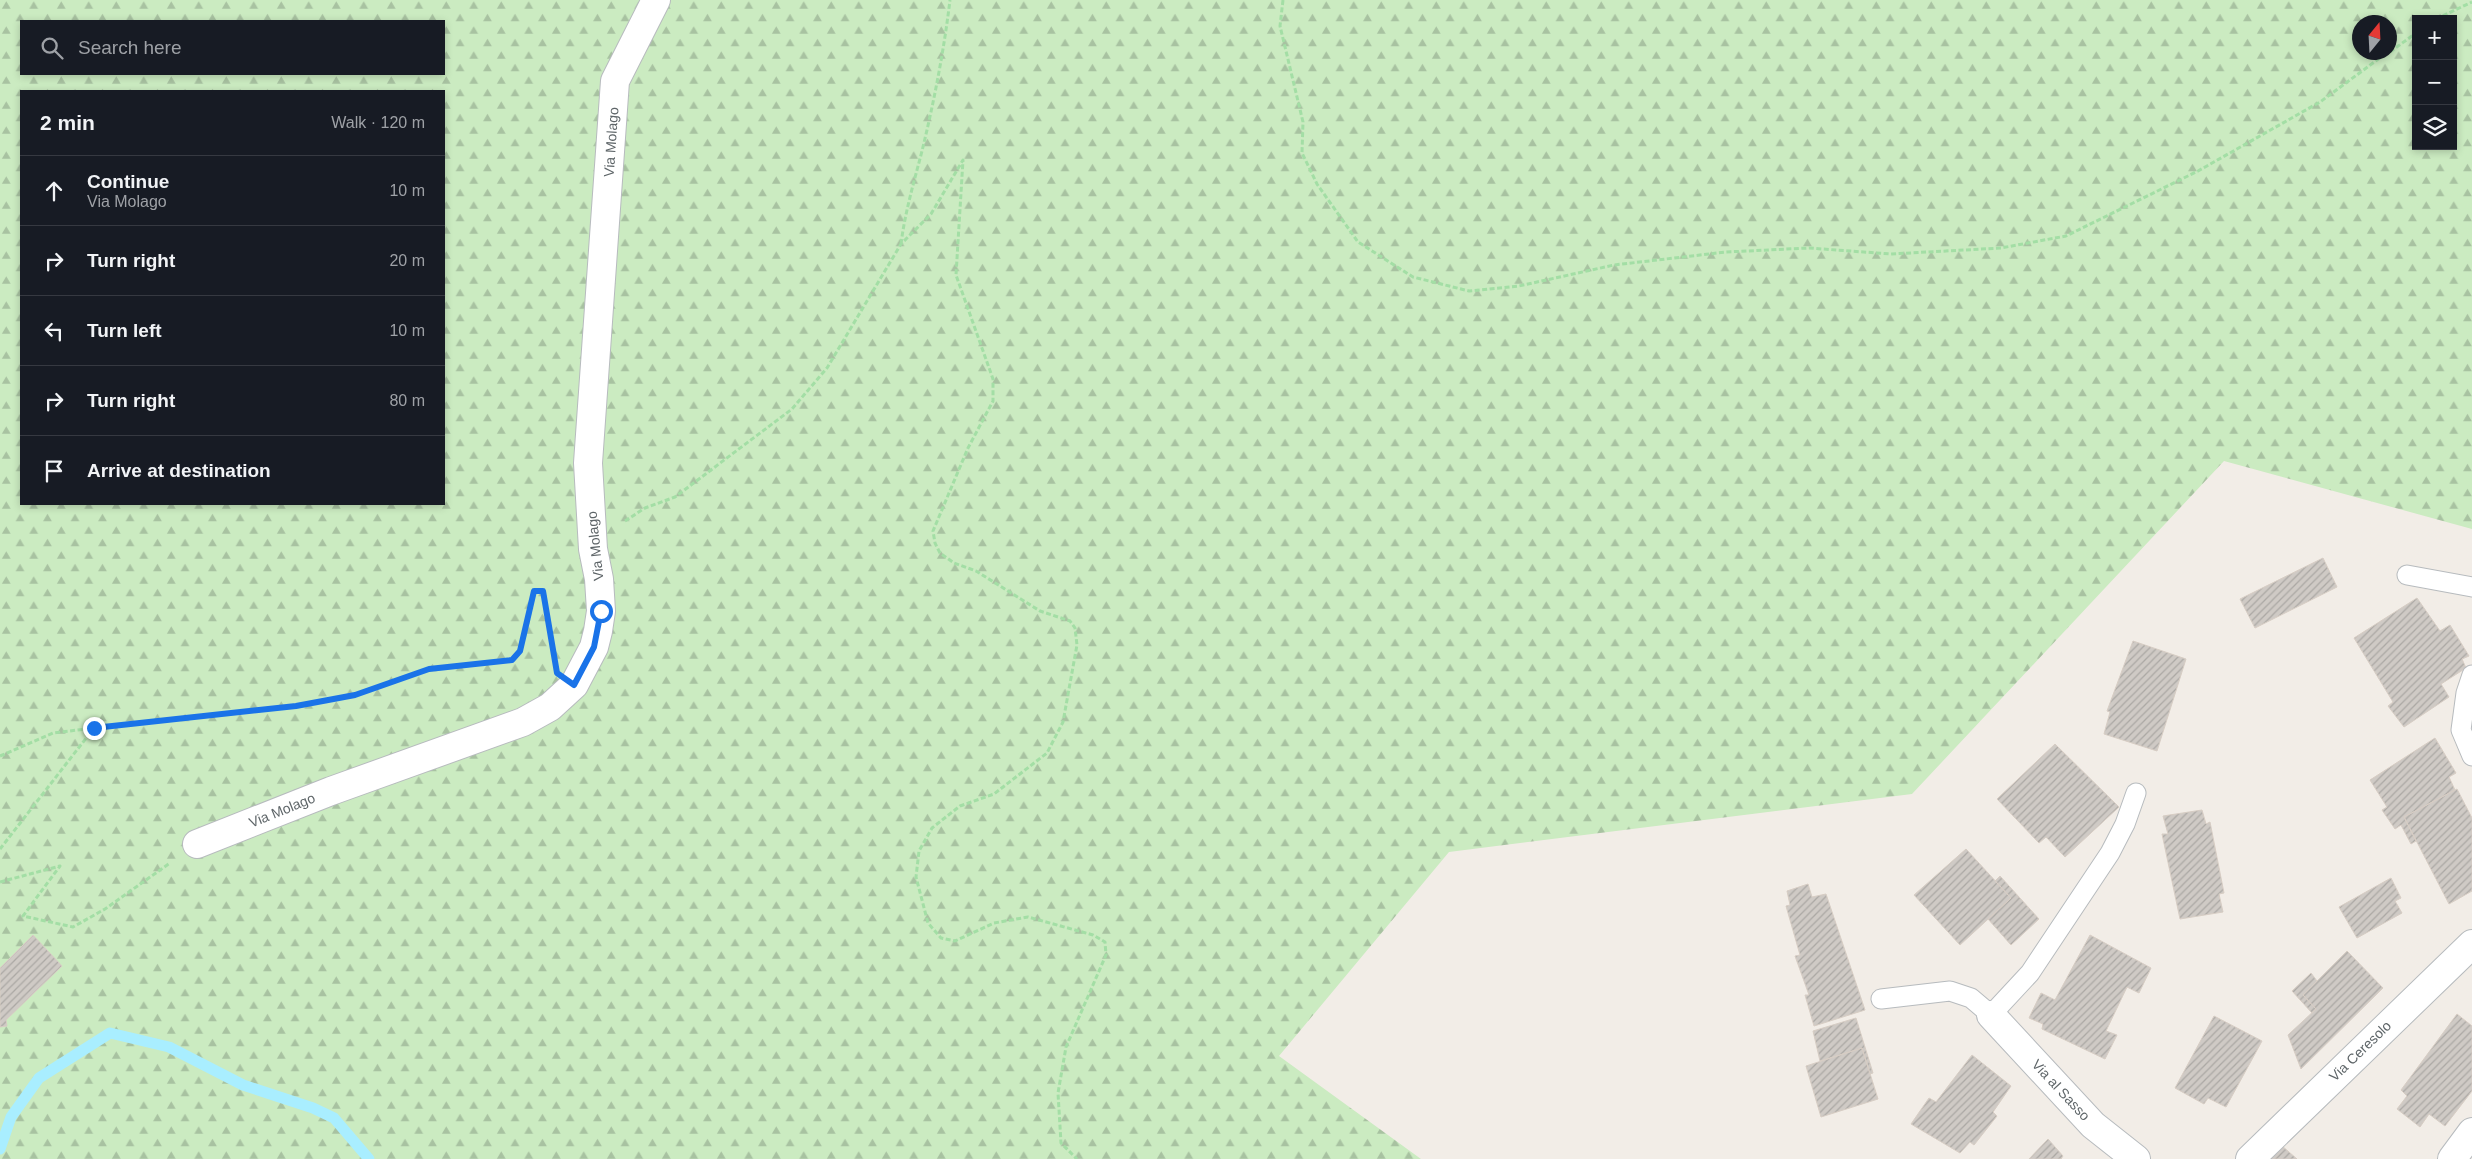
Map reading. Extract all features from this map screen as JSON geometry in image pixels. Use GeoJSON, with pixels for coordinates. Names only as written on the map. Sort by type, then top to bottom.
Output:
{"type":"FeatureCollection","features":[{"type":"Feature","properties":{"kind":"street","name":"Via Molago"},"geometry":{"type":"LineString","coordinates":[[197,844],[331,791],[523,722],[550,707],[574,685],[594,647],[601,611],[599,579],[593,549],[588,463],[615,81],[656,0]]}},
{"type":"Feature","properties":{"kind":"street","name":"Via Ceresolo"},"geometry":{"type":"LineString","coordinates":[[2250,1159],[2472,944]]}},
{"type":"Feature","properties":{"kind":"street","name":"Via al Sasso"},"geometry":{"type":"LineString","coordinates":[[1991,1015],[2093,1126],[2136,1159]]}},
{"type":"Feature","properties":{"kind":"street"},"geometry":{"type":"LineString","coordinates":[[2452,1159],[2472,1132]]}},
{"type":"Feature","properties":{"kind":"lane"},"geometry":{"type":"LineString","coordinates":[[2407,576],[2472,587]]}},
{"type":"Feature","properties":{"kind":"lane"},"geometry":{"type":"LineString","coordinates":[[2472,675],[2466,693],[2461,730],[2472,756]]}},
{"type":"Feature","properties":{"kind":"lane"},"geometry":{"type":"LineString","coordinates":[[1881,999],[1950,991],[1971,998],[1991,1015],[2030,973],[2110,853],[2125,824],[2136,794]]}},
{"type":"Feature","properties":{"kind":"path"},"geometry":{"type":"LineString","coordinates":[[901,244],[906,210],[922,150],[947,25],[950,0]]}},
{"type":"Feature","properties":{"kind":"path"},"geometry":{"type":"LineString","coordinates":[[1283,0],[1280,26],[1303,122],[1302,152],[1317,184],[1358,242],[1413,277],[1469,291],[1519,286],[1614,264],[1726,252],[1809,248],[1891,254],[2001,248],[2066,236],[2198,171],[2320,102],[2378,60]]}},
{"type":"Feature","properties":{"kind":"path"},"geometry":{"type":"LineString","coordinates":[[2444,15],[2472,2]]}},
{"type":"Feature","properties":{"kind":"path"},"geometry":{"type":"LineString","coordinates":[[2397,46],[2412,36]]}},
{"type":"Feature","properties":{"kind":"path"},"geometry":{"type":"LineString","coordinates":[[593,549],[621,523],[637,513],[683,492],[792,409],[827,368],[901,244],[931,214],[963,160],[956,275],[994,379],[994,389],[993,401],[968,448],[933,531],[935,542],[940,553],[954,563],[976,571],[1040,611],[1070,621],[1075,628],[1077,645],[1063,722],[1047,753],[994,794],[960,806],[932,828],[919,851],[916,877],[928,923],[941,938],[955,941],[994,923],[1028,917],[1093,935],[1105,942],[1106,955],[1066,1048],[1058,1093],[1060,1143],[1077,1159]]}},
{"type":"Feature","properties":{"kind":"path"},"geometry":{"type":"LineString","coordinates":[[0,756],[53,733],[296,706],[355,695],[429,669],[512,660],[520,651],[534,591],[543,591],[557,673],[574,685]]}},
{"type":"Feature","properties":{"kind":"path"},"geometry":{"type":"LineString","coordinates":[[0,849],[94,728]]}},
{"type":"Feature","properties":{"kind":"path"},"geometry":{"type":"LineString","coordinates":[[0,882],[60,866],[23,916],[73,927],[105,908],[197,844]]}},
{"type":"Feature","properties":{"kind":"green space"},"geometry":{"type":"Polygon","coordinates":[[[0,0],[2472,0],[2472,529],[2224,461],[1912,794],[1449,852],[1279,1056],[1421,1159],[0,1159],[0,0]]]}},
{"type":"Feature","properties":{"kind":"building"},"geometry":{"type":"Polygon","coordinates":[[[2323,558],[2337,587],[2255,628],[2240,599],[2323,558]]]}},
{"type":"Feature","properties":{"kind":"building"},"geometry":{"type":"Polygon","coordinates":[[[2417,598],[2440,631],[2450,625],[2469,656],[2462,659],[2466,668],[2441,684],[2449,697],[2404,727],[2388,706],[2393,702],[2354,638],[2417,598]]]}},
{"type":"Feature","properties":{"kind":"building"},"geometry":{"type":"Polygon","coordinates":[[[2133,641],[2186,659],[2157,751],[2104,734],[2110,712],[2107,711],[2133,641]]]}},
{"type":"Feature","properties":{"kind":"building"},"geometry":{"type":"Polygon","coordinates":[[[2435,738],[2456,773],[2449,777],[2455,790],[2404,817],[2416,841],[2411,844],[2401,825],[2395,829],[2382,810],[2387,807],[2370,780],[2435,738]]]}},
{"type":"Feature","properties":{"kind":"building"},"geometry":{"type":"Polygon","coordinates":[[[2055,744],[2119,807],[2065,857],[2046,837],[2039,843],[1997,799],[2055,744]]]}},
{"type":"Feature","properties":{"kind":"building"},"geometry":{"type":"Polygon","coordinates":[[[2457,789],[2472,818],[2472,891],[2449,904],[2404,817],[2457,789]]]}},
{"type":"Feature","properties":{"kind":"building"},"geometry":{"type":"Polygon","coordinates":[[[2202,810],[2206,824],[2210,822],[2224,893],[2219,894],[2223,912],[2180,919],[2162,834],[2168,834],[2163,816],[2202,810]]]}},
{"type":"Feature","properties":{"kind":"building"},"geometry":{"type":"Polygon","coordinates":[[[1966,849],[2011,898],[1960,945],[1914,895],[1966,849]]]}},
{"type":"Feature","properties":{"kind":"building"},"geometry":{"type":"Polygon","coordinates":[[[2000,876],[2039,919],[2011,945],[1988,919],[2011,898],[1995,881],[2000,876]]]}},
{"type":"Feature","properties":{"kind":"building"},"geometry":{"type":"Polygon","coordinates":[[[2391,878],[2401,898],[2395,901],[2402,913],[2357,938],[2339,907],[2391,878]]]}},
{"type":"Feature","properties":{"kind":"building"},"geometry":{"type":"Polygon","coordinates":[[[1808,884],[1812,897],[1826,894],[1865,1010],[1814,1026],[1805,995],[1809,995],[1795,956],[1800,955],[1786,906],[1790,905],[1787,891],[1808,884]]]}},
{"type":"Feature","properties":{"kind":"building"},"geometry":{"type":"Polygon","coordinates":[[[33,935],[62,966],[6,1020],[7,1026],[0,1027],[0,968],[33,935]]]}},
{"type":"Feature","properties":{"kind":"building"},"geometry":{"type":"Polygon","coordinates":[[[2090,935],[2151,968],[2139,993],[2127,987],[2106,1031],[2117,1035],[2105,1059],[2042,1029],[2043,1024],[2029,1018],[2041,993],[2055,1000],[2090,935]]]}},
{"type":"Feature","properties":{"kind":"building"},"geometry":{"type":"Polygon","coordinates":[[[2347,951],[2383,988],[2301,1069],[2288,1035],[2316,1009],[2303,995],[2347,951]]]}},
{"type":"Feature","properties":{"kind":"building"},"geometry":{"type":"Polygon","coordinates":[[[2311,973],[2317,981],[2303,995],[2316,1009],[2312,1013],[2292,991],[2311,973]]]}},
{"type":"Feature","properties":{"kind":"building"},"geometry":{"type":"Polygon","coordinates":[[[2457,1014],[2472,1026],[2472,1091],[2445,1126],[2429,1114],[2420,1127],[2397,1109],[2407,1096],[2401,1090],[2457,1014]]]}},
{"type":"Feature","properties":{"kind":"building"},"geometry":{"type":"Polygon","coordinates":[[[2214,1016],[2262,1041],[2226,1107],[2208,1098],[2204,1104],[2175,1088],[2214,1016]]]}},
{"type":"Feature","properties":{"kind":"building"},"geometry":{"type":"Polygon","coordinates":[[[1856,1018],[1873,1073],[1870,1074],[1862,1048],[1820,1061],[1813,1031],[1856,1018]]]}},
{"type":"Feature","properties":{"kind":"building"},"geometry":{"type":"Polygon","coordinates":[[[1862,1048],[1878,1099],[1821,1117],[1806,1066],[1862,1048]]]}},
{"type":"Feature","properties":{"kind":"building"},"geometry":{"type":"Polygon","coordinates":[[[1972,1055],[2011,1086],[1993,1112],[1997,1116],[1974,1145],[1970,1142],[1960,1153],[1911,1124],[1929,1098],[1936,1102],[1972,1055]]]}},
{"type":"Feature","properties":{"kind":"building"},"geometry":{"type":"Polygon","coordinates":[[[2048,1139],[2063,1156],[2061,1159],[2029,1159],[2048,1139]]]}},
{"type":"Feature","properties":{"kind":"building"},"geometry":{"type":"Polygon","coordinates":[[[2281,1145],[2297,1159],[2269,1159],[2281,1145]]]}},
{"type":"Feature","properties":{"kind":"waterway"},"geometry":{"type":"LineString","coordinates":[[0,1149],[11,1117],[39,1078],[110,1033],[169,1047],[243,1085],[313,1108],[334,1118],[369,1159]]}},
{"type":"Feature","properties":{"kind":"route"},"geometry":{"type":"LineString","coordinates":[[94,728],[296,706],[355,695],[386,682],[429,669],[512,660],[520,651],[525,636],[534,591],[543,591],[557,673],[574,685],[594,647],[601,611]]}}]}
